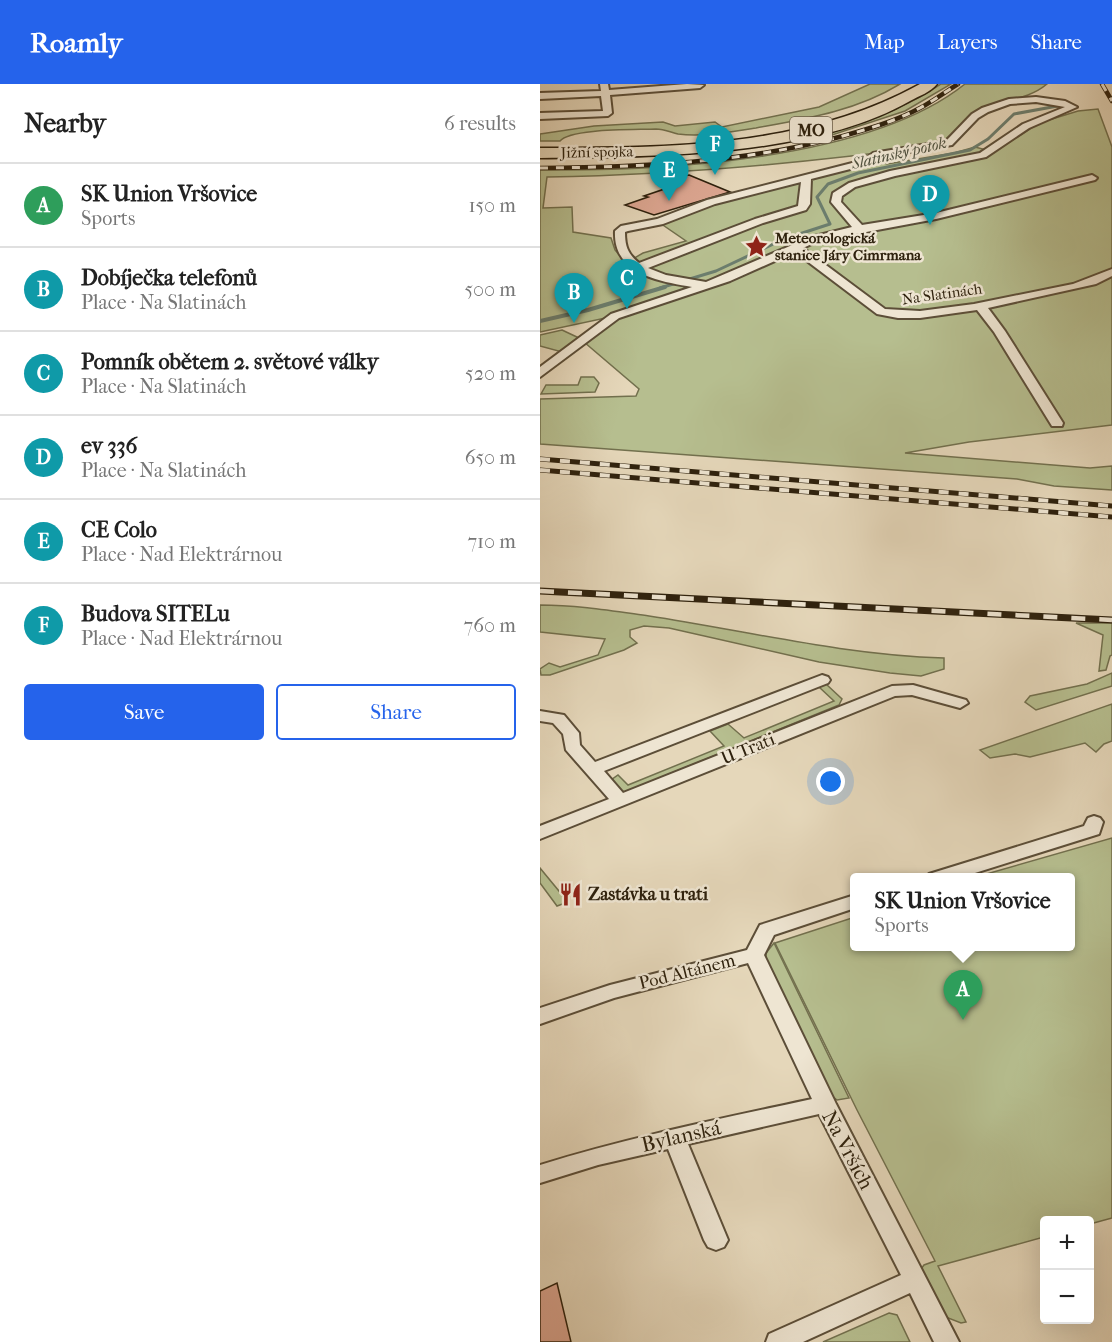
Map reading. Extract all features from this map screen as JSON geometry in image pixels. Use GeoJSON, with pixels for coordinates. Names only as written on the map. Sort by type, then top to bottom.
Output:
{"type":"FeatureCollection","features":[{"type":"Feature","properties":{"kind":"highway","name":"Jižní spojka"},"geometry":{"type":"LineString","coordinates":[[540,147],[654,144],[759,133],[839,116],[884,99],[911,84]]}},
{"type":"Feature","properties":{"kind":"highway","name":"Jižní spojka"},"geometry":{"type":"LineString","coordinates":[[540,153],[668,150],[778,137],[865,115],[901,101],[930,84]]}},
{"type":"Feature","properties":{"kind":"street"},"geometry":{"type":"LineString","coordinates":[[540,96],[604,88],[700,85]]}},
{"type":"Feature","properties":{"kind":"street"},"geometry":{"type":"LineString","coordinates":[[540,116],[608,113],[604,88]]}},
{"type":"Feature","properties":{"kind":"street"},"geometry":{"type":"LineString","coordinates":[[704,285],[656,276],[640,267],[623,252],[619,242],[620,231],[659,222],[711,202],[867,162],[876,155],[949,143],[958,137],[977,114],[1003,104],[1024,99],[1074,105],[1026,126],[983,155],[903,170],[847,188],[837,195],[836,202],[859,229]]}},
{"type":"Feature","properties":{"kind":"street"},"geometry":{"type":"LineString","coordinates":[[640,267],[759,221],[802,208],[805,204],[806,178]]}},
{"type":"Feature","properties":{"kind":"street"},"geometry":{"type":"LineString","coordinates":[[540,373],[615,316],[739,274],[795,247],[826,236],[936,216],[1092,178]]}},
{"type":"Feature","properties":{"kind":"street","name":"Na Slatinách"},"geometry":{"type":"LineString","coordinates":[[795,247],[881,312],[892,316],[924,314],[1075,287],[1112,273]]}},
{"type":"Feature","properties":{"kind":"street"},"geometry":{"type":"LineString","coordinates":[[979,305],[1057,423]]}},
{"type":"Feature","properties":{"kind":"street"},"geometry":{"type":"LineString","coordinates":[[592,769],[822,680]]}},
{"type":"Feature","properties":{"kind":"street","name":"U Trati"},"geometry":{"type":"LineString","coordinates":[[540,833],[892,691],[913,690],[960,703]]}},
{"type":"Feature","properties":{"kind":"street"},"geometry":{"type":"LineString","coordinates":[[540,716],[558,719],[571,733],[572,746],[621,801]]}},
{"type":"Feature","properties":{"kind":"street"},"geometry":{"type":"LineString","coordinates":[[952,873],[1092,830],[1094,822]]}},
{"type":"Feature","properties":{"kind":"street","name":"Pod Altánem"},"geometry":{"type":"LineString","coordinates":[[540,1016],[610,992],[754,955],[767,930],[850,903]]}},
{"type":"Feature","properties":{"kind":"street","name":"Na Vrších"},"geometry":{"type":"LineString","coordinates":[[754,955],[825,1104],[947,1342]]}},
{"type":"Feature","properties":{"kind":"street","name":"Bylanská"},"geometry":{"type":"LineString","coordinates":[[540,1174],[598,1156],[674,1137],[825,1104]]}},
{"type":"Feature","properties":{"kind":"street"},"geometry":{"type":"LineString","coordinates":[[674,1137],[716,1240]]}},
{"type":"Feature","properties":{"kind":"street"},"geometry":{"type":"LineString","coordinates":[[778,1342],[916,1279]]}},
{"type":"Feature","properties":{"kind":"green space"},"geometry":{"type":"Polygon","coordinates":[[[870,84],[900,84],[848,107],[746,130],[697,135],[678,134],[659,129],[605,130],[577,134],[560,141],[540,141],[540,134],[594,126],[663,122],[675,126],[715,122],[722,127],[819,107],[870,84]]]}},
{"type":"Feature","properties":{"kind":"green space"},"geometry":{"type":"Polygon","coordinates":[[[941,84],[951,84],[905,111],[832,135],[832,132],[902,106],[941,84]]]}},
{"type":"Feature","properties":{"kind":"green space"},"geometry":{"type":"Polygon","coordinates":[[[965,84],[1047,84],[1031,94],[977,112],[951,135],[932,146],[740,167],[644,174],[547,177],[543,208],[572,207],[573,232],[611,238],[615,250],[626,263],[643,253],[686,241],[657,221],[710,201],[874,159],[887,164],[954,153],[975,147],[994,152],[1039,123],[1078,111],[1098,109],[1112,147],[1112,425],[969,442],[905,453],[1090,468],[1112,466],[1112,490],[1054,486],[1017,479],[540,444],[540,399],[636,396],[639,389],[584,342],[610,317],[540,332],[540,170],[644,168],[702,164],[820,145],[875,130],[924,110],[965,84]]]}},
{"type":"Feature","properties":{"kind":"green space"},"geometry":{"type":"Polygon","coordinates":[[[562,330],[579,338],[562,352],[540,346],[540,335],[562,330]]]}},
{"type":"Feature","properties":{"kind":"green space"},"geometry":{"type":"Polygon","coordinates":[[[581,377],[594,377],[599,383],[595,392],[541,394],[546,385],[578,385],[581,377]]]}},
{"type":"Feature","properties":{"kind":"green space"},"geometry":{"type":"Polygon","coordinates":[[[540,605],[581,607],[649,616],[796,642],[870,652],[944,658],[944,669],[921,676],[890,673],[819,662],[669,628],[644,626],[630,630],[630,637],[637,643],[624,650],[550,675],[541,675],[540,669],[549,663],[560,667],[598,655],[605,639],[540,632],[540,605]]]}},
{"type":"Feature","properties":{"kind":"green space"},"geometry":{"type":"Polygon","coordinates":[[[1076,623],[1112,623],[1112,655],[1106,670],[1099,671],[1103,635],[1076,623]]]}},
{"type":"Feature","properties":{"kind":"green space"},"geometry":{"type":"Polygon","coordinates":[[[1112,673],[1112,686],[1036,710],[1025,702],[1030,696],[1087,684],[1112,673]]]}},
{"type":"Feature","properties":{"kind":"green space"},"geometry":{"type":"Polygon","coordinates":[[[826,684],[842,699],[839,705],[625,792],[621,792],[611,780],[618,775],[628,785],[724,746],[710,731],[728,724],[744,738],[834,701],[819,687],[826,684]]]}},
{"type":"Feature","properties":{"kind":"green space"},"geometry":{"type":"Polygon","coordinates":[[[1112,704],[1112,741],[1104,744],[1096,752],[1085,743],[1030,757],[1015,754],[990,758],[980,750],[1112,704]]]}},
{"type":"Feature","properties":{"kind":"green space"},"geometry":{"type":"Polygon","coordinates":[[[1112,838],[1112,1218],[1094,1223],[1094,1216],[1040,1216],[1040,1238],[938,1266],[966,1322],[961,1323],[943,1316],[921,1269],[924,1265],[935,1261],[857,1110],[775,943],[850,919],[850,951],[1075,951],[1075,873],[990,873],[1112,838]]]}},
{"type":"Feature","properties":{"kind":"green space"},"geometry":{"type":"Polygon","coordinates":[[[540,868],[568,902],[557,906],[540,883],[540,868]]]}},
{"type":"Feature","properties":{"kind":"green space"},"geometry":{"type":"Polygon","coordinates":[[[774,943],[849,1098],[837,1100],[832,1096],[766,961],[766,953],[774,943]]]}},
{"type":"Feature","properties":{"kind":"green space"},"geometry":{"type":"Polygon","coordinates":[[[889,1313],[897,1315],[910,1342],[823,1342],[889,1313]]]}},
{"type":"Feature","properties":{"kind":"building"},"geometry":{"type":"Polygon","coordinates":[[[689,175],[730,192],[654,215],[625,205],[682,183],[678,177],[689,175]]]}},
{"type":"Feature","properties":{"kind":"building"},"geometry":{"type":"Polygon","coordinates":[[[557,1283],[571,1342],[540,1342],[540,1291],[557,1283]]]}},
{"type":"Feature","properties":{"kind":"waterway","name":"Slatinský potok"},"geometry":{"type":"LineString","coordinates":[[660,288],[716,271],[784,239],[830,224],[817,197],[828,184],[858,173],[970,150],[988,139],[1014,114],[1063,105]]}},
{"type":"Feature","properties":{"kind":"waterway","name":"Slatinský potok"},"geometry":{"type":"LineString","coordinates":[[540,321],[588,310],[665,287]]}},
{"type":"Feature","properties":{"kind":"railway"},"geometry":{"type":"LineString","coordinates":[[540,168],[692,162],[806,145],[843,136],[901,117],[958,84]]}},
{"type":"Feature","properties":{"kind":"railway"},"geometry":{"type":"LineString","coordinates":[[1102,84],[1112,101]]}},
{"type":"Feature","properties":{"kind":"railway"},"geometry":{"type":"LineString","coordinates":[[540,459],[1112,506]]}},
{"type":"Feature","properties":{"kind":"railway"},"geometry":{"type":"LineString","coordinates":[[540,470],[1112,517]]}},
{"type":"Feature","properties":{"kind":"railway"},"geometry":{"type":"LineString","coordinates":[[540,591],[1112,620]]}},
{"type":"Feature","properties":{"kind":"place","name":"Budova SITELu"},"geometry":{"type":"Point","coordinates":[715,175]}},
{"type":"Feature","properties":{"kind":"place","name":"CE Colo"},"geometry":{"type":"Point","coordinates":[669,201]}},
{"type":"Feature","properties":{"kind":"place","name":"ev 336"},"geometry":{"type":"Point","coordinates":[930,225]}},
{"type":"Feature","properties":{"kind":"place","name":"Meteorologická stanice Járy Cimrmana"},"geometry":{"type":"Point","coordinates":[757,247]}},
{"type":"Feature","properties":{"kind":"place","name":"Pomník obětem 2. světové války"},"geometry":{"type":"Point","coordinates":[627,309]}},
{"type":"Feature","properties":{"kind":"place","name":"Dobíječka telefonů"},"geometry":{"type":"Point","coordinates":[574,323]}},
{"type":"Feature","properties":{"kind":"place","name":"Zastávka u trati"},"geometry":{"type":"Point","coordinates":[570,894]}},
{"type":"Feature","properties":{"kind":"place","name":"SK Union Vršovice"},"geometry":{"type":"Point","coordinates":[963,1020]}}]}
